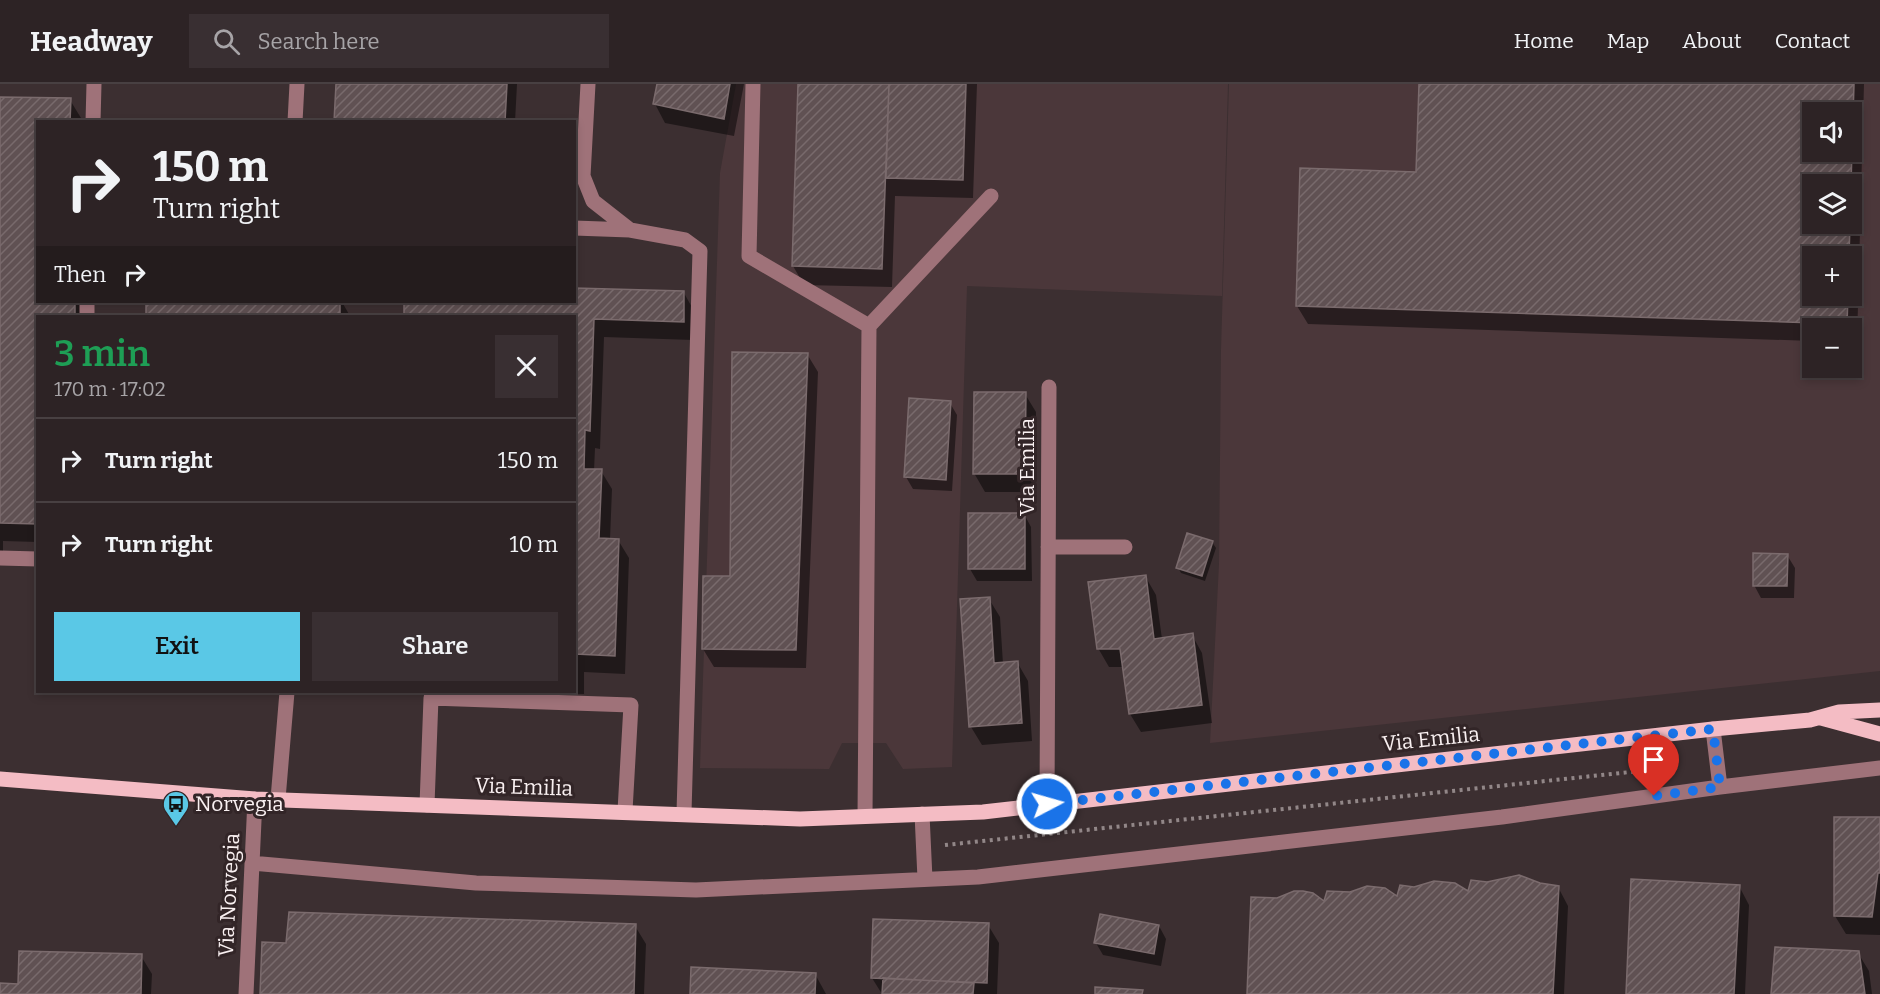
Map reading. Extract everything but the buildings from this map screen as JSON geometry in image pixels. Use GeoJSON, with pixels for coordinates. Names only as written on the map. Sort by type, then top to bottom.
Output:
{"type":"FeatureCollection","features":[{"type":"Feature","properties":{"kind":"main road","name":"Via Emilia"},"geometry":{"type":"LineString","coordinates":[[0,779],[255,799],[800,819],[983,812],[1821,718],[1839,712],[1880,710]]}},
{"type":"Feature","properties":{"kind":"main road","name":"Via Emilia"},"geometry":{"type":"LineString","coordinates":[[1821,718],[1880,734]]}},
{"type":"Feature","properties":{"kind":"street"},"geometry":{"type":"LineString","coordinates":[[93,120],[94,84]]}},
{"type":"Feature","properties":{"kind":"street"},"geometry":{"type":"LineString","coordinates":[[295,120],[297,84]]}},
{"type":"Feature","properties":{"kind":"street"},"geometry":{"type":"LineString","coordinates":[[588,84],[583,176],[593,201],[630,230]]}},
{"type":"Feature","properties":{"kind":"street"},"geometry":{"type":"LineString","coordinates":[[753,84],[748,256],[869,326]]}},
{"type":"Feature","properties":{"kind":"street"},"geometry":{"type":"LineString","coordinates":[[865,816],[869,326],[991,196]]}},
{"type":"Feature","properties":{"kind":"street"},"geometry":{"type":"LineString","coordinates":[[576,228],[630,230],[685,240],[700,251],[684,813]]}},
{"type":"Feature","properties":{"kind":"street","name":"Via Emilia"},"geometry":{"type":"LineString","coordinates":[[1047,804],[1049,387]]}},
{"type":"Feature","properties":{"kind":"street"},"geometry":{"type":"LineString","coordinates":[[1048,547],[1125,547]]}},
{"type":"Feature","properties":{"kind":"street"},"geometry":{"type":"LineString","coordinates":[[0,558],[36,559]]}},
{"type":"Feature","properties":{"kind":"street"},"geometry":{"type":"LineString","coordinates":[[278,799],[287,693]]}},
{"type":"Feature","properties":{"kind":"street"},"geometry":{"type":"LineString","coordinates":[[428,805],[431,698],[631,705],[625,811]]}},
{"type":"Feature","properties":{"kind":"street"},"geometry":{"type":"LineString","coordinates":[[1713,729],[1720,787]]}},
{"type":"Feature","properties":{"kind":"street"},"geometry":{"type":"LineString","coordinates":[[252,863],[476,883],[696,890],[978,877],[1490,818],[1880,768]]}},
{"type":"Feature","properties":{"kind":"street","name":"Via Norvegia"},"geometry":{"type":"LineString","coordinates":[[246,994],[255,799]]}},
{"type":"Feature","properties":{"kind":"street"},"geometry":{"type":"LineString","coordinates":[[922,814],[925,879]]}},
{"type":"Feature","properties":{"kind":"path"},"geometry":{"type":"LineString","coordinates":[[923,848],[1679,767]]}},
{"type":"Feature","properties":{"kind":"shaded area"},"geometry":{"type":"Polygon","coordinates":[[[736,84],[1228,84],[1222,296],[967,286],[952,767],[903,769],[886,743],[842,743],[829,769],[700,768],[720,173],[736,84]]]}},
{"type":"Feature","properties":{"kind":"shaded area"},"geometry":{"type":"Polygon","coordinates":[[[1229,84],[1880,84],[1880,671],[1210,743],[1219,564],[1221,350],[1229,84]]]}},
{"type":"Feature","properties":{"kind":"place","name":"Norvegia"},"geometry":{"type":"Point","coordinates":[176,827]}},
{"type":"Feature","properties":{"kind":"route"},"geometry":{"type":"LineString","coordinates":[[1047,804],[1713,729],[1720,787],[1654,796]]}}]}
